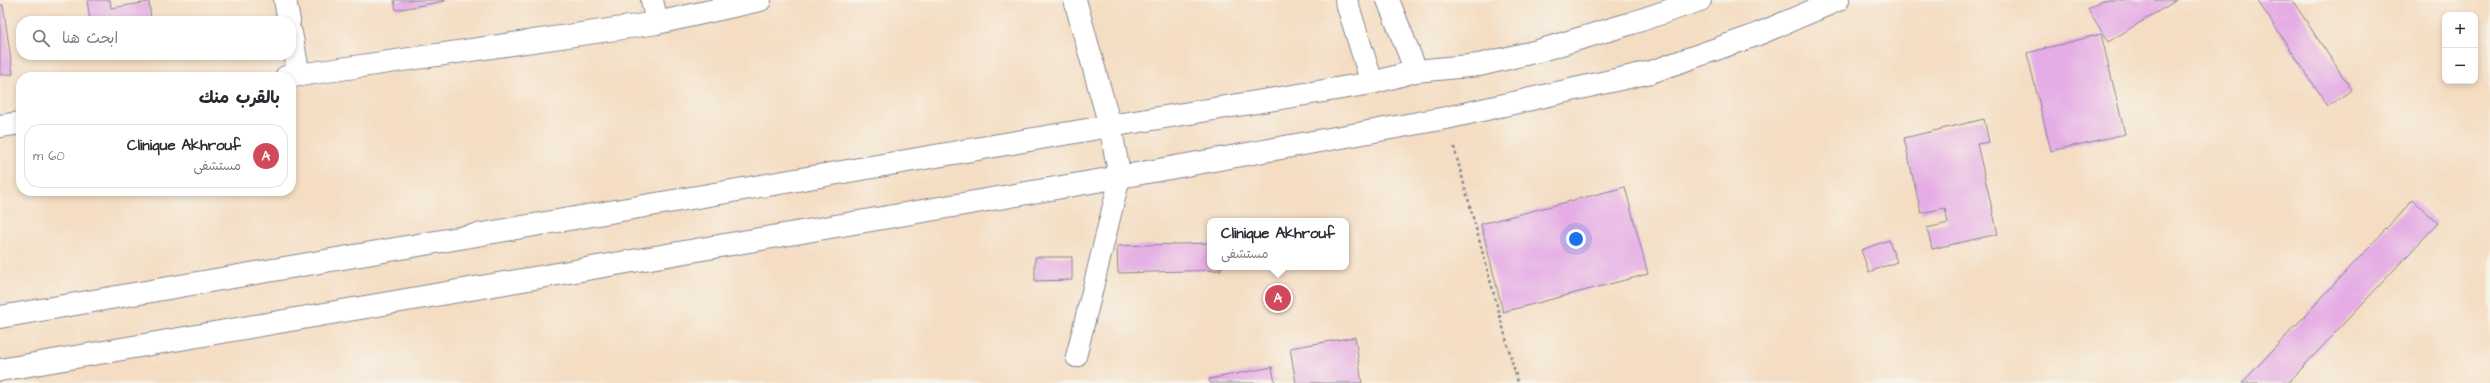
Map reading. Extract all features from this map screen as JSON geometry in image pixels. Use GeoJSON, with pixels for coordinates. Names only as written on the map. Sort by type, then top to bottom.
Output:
{"type":"FeatureCollection","features":[{"type":"Feature","properties":{"kind":"main road"},"geometry":{"type":"LineString","coordinates":[[285,0],[288,16]]}},
{"type":"Feature","properties":{"kind":"main road"},"geometry":{"type":"LineString","coordinates":[[652,0],[657,23]]}},
{"type":"Feature","properties":{"kind":"main road"},"geometry":{"type":"LineString","coordinates":[[296,76],[508,46],[657,23],[760,0]]}},
{"type":"Feature","properties":{"kind":"main road"},"geometry":{"type":"LineString","coordinates":[[1074,0],[1110,126],[1120,178]]}},
{"type":"Feature","properties":{"kind":"main road"},"geometry":{"type":"LineString","coordinates":[[1346,0],[1372,83]]}},
{"type":"Feature","properties":{"kind":"main road"},"geometry":{"type":"LineString","coordinates":[[1388,0],[1416,71]]}},
{"type":"Feature","properties":{"kind":"main road"},"geometry":{"type":"LineString","coordinates":[[0,317],[1110,126],[1372,83],[1416,71],[1479,65],[1538,51],[1632,24],[1700,0]]}},
{"type":"Feature","properties":{"kind":"main road"},"geometry":{"type":"LineString","coordinates":[[0,370],[1120,178],[1446,118],[1652,72],[1756,35],[1838,0]]}},
{"type":"Feature","properties":{"kind":"main road"},"geometry":{"type":"LineString","coordinates":[[292,60],[293,72]]}},
{"type":"Feature","properties":{"kind":"main road"},"geometry":{"type":"LineString","coordinates":[[0,126],[16,124]]}},
{"type":"Feature","properties":{"kind":"lane"},"geometry":{"type":"LineString","coordinates":[[1076,357],[1120,178]]}},
{"type":"Feature","properties":{"kind":"path"},"geometry":{"type":"LineString","coordinates":[[1446,118],[1518,383]]}},
{"type":"Feature","properties":{"kind":"building"},"geometry":{"type":"Polygon","coordinates":[[[87,0],[110,0],[111,8],[149,2],[151,16],[89,16],[87,0]]]}},
{"type":"Feature","properties":{"kind":"building"},"geometry":{"type":"Polygon","coordinates":[[[394,0],[445,0],[445,1],[396,10],[394,0]]]}},
{"type":"Feature","properties":{"kind":"building"},"geometry":{"type":"Polygon","coordinates":[[[2103,0],[2177,0],[2108,42],[2088,9],[2103,0]]]}},
{"type":"Feature","properties":{"kind":"building"},"geometry":{"type":"Polygon","coordinates":[[[2257,0],[2292,0],[2352,90],[2328,106],[2257,0]]]}},
{"type":"Feature","properties":{"kind":"building"},"geometry":{"type":"Polygon","coordinates":[[[0,5],[3,5],[13,74],[0,75],[0,5]]]}},
{"type":"Feature","properties":{"kind":"building"},"geometry":{"type":"Polygon","coordinates":[[[2101,34],[2125,134],[2051,151],[2027,53],[2101,34]]]}},
{"type":"Feature","properties":{"kind":"building"},"geometry":{"type":"Polygon","coordinates":[[[1984,119],[1989,142],[1977,144],[1998,234],[1932,249],[1927,228],[1948,223],[1945,208],[1921,213],[1904,138],[1984,119]]]}},
{"type":"Feature","properties":{"kind":"building"},"geometry":{"type":"Polygon","coordinates":[[[1625,187],[1648,274],[1503,312],[1481,224],[1625,187]]]}},
{"type":"Feature","properties":{"kind":"building"},"geometry":{"type":"Polygon","coordinates":[[[2413,200],[2438,223],[2288,383],[2242,383],[2413,200]]]}},
{"type":"Feature","properties":{"kind":"building"},"geometry":{"type":"Polygon","coordinates":[[[1889,240],[1897,262],[1869,272],[1861,250],[1889,240]]]}},
{"type":"Feature","properties":{"kind":"building"},"geometry":{"type":"Polygon","coordinates":[[[1207,243],[1207,270],[1221,270],[1118,273],[1117,246],[1207,243]]]}},
{"type":"Feature","properties":{"kind":"building"},"geometry":{"type":"Polygon","coordinates":[[[1035,257],[1072,257],[1072,280],[1035,281],[1035,257]]]}},
{"type":"Feature","properties":{"kind":"building"},"geometry":{"type":"Polygon","coordinates":[[[1355,337],[1362,383],[1296,383],[1290,348],[1355,337]]]}},
{"type":"Feature","properties":{"kind":"building"},"geometry":{"type":"Polygon","coordinates":[[[1272,367],[1275,383],[1210,383],[1209,379],[1272,367]]]}},
{"type":"Feature","properties":{"kind":"place","name":"Clinique Akhrouf"},"geometry":{"type":"Point","coordinates":[1278,298]}}]}
